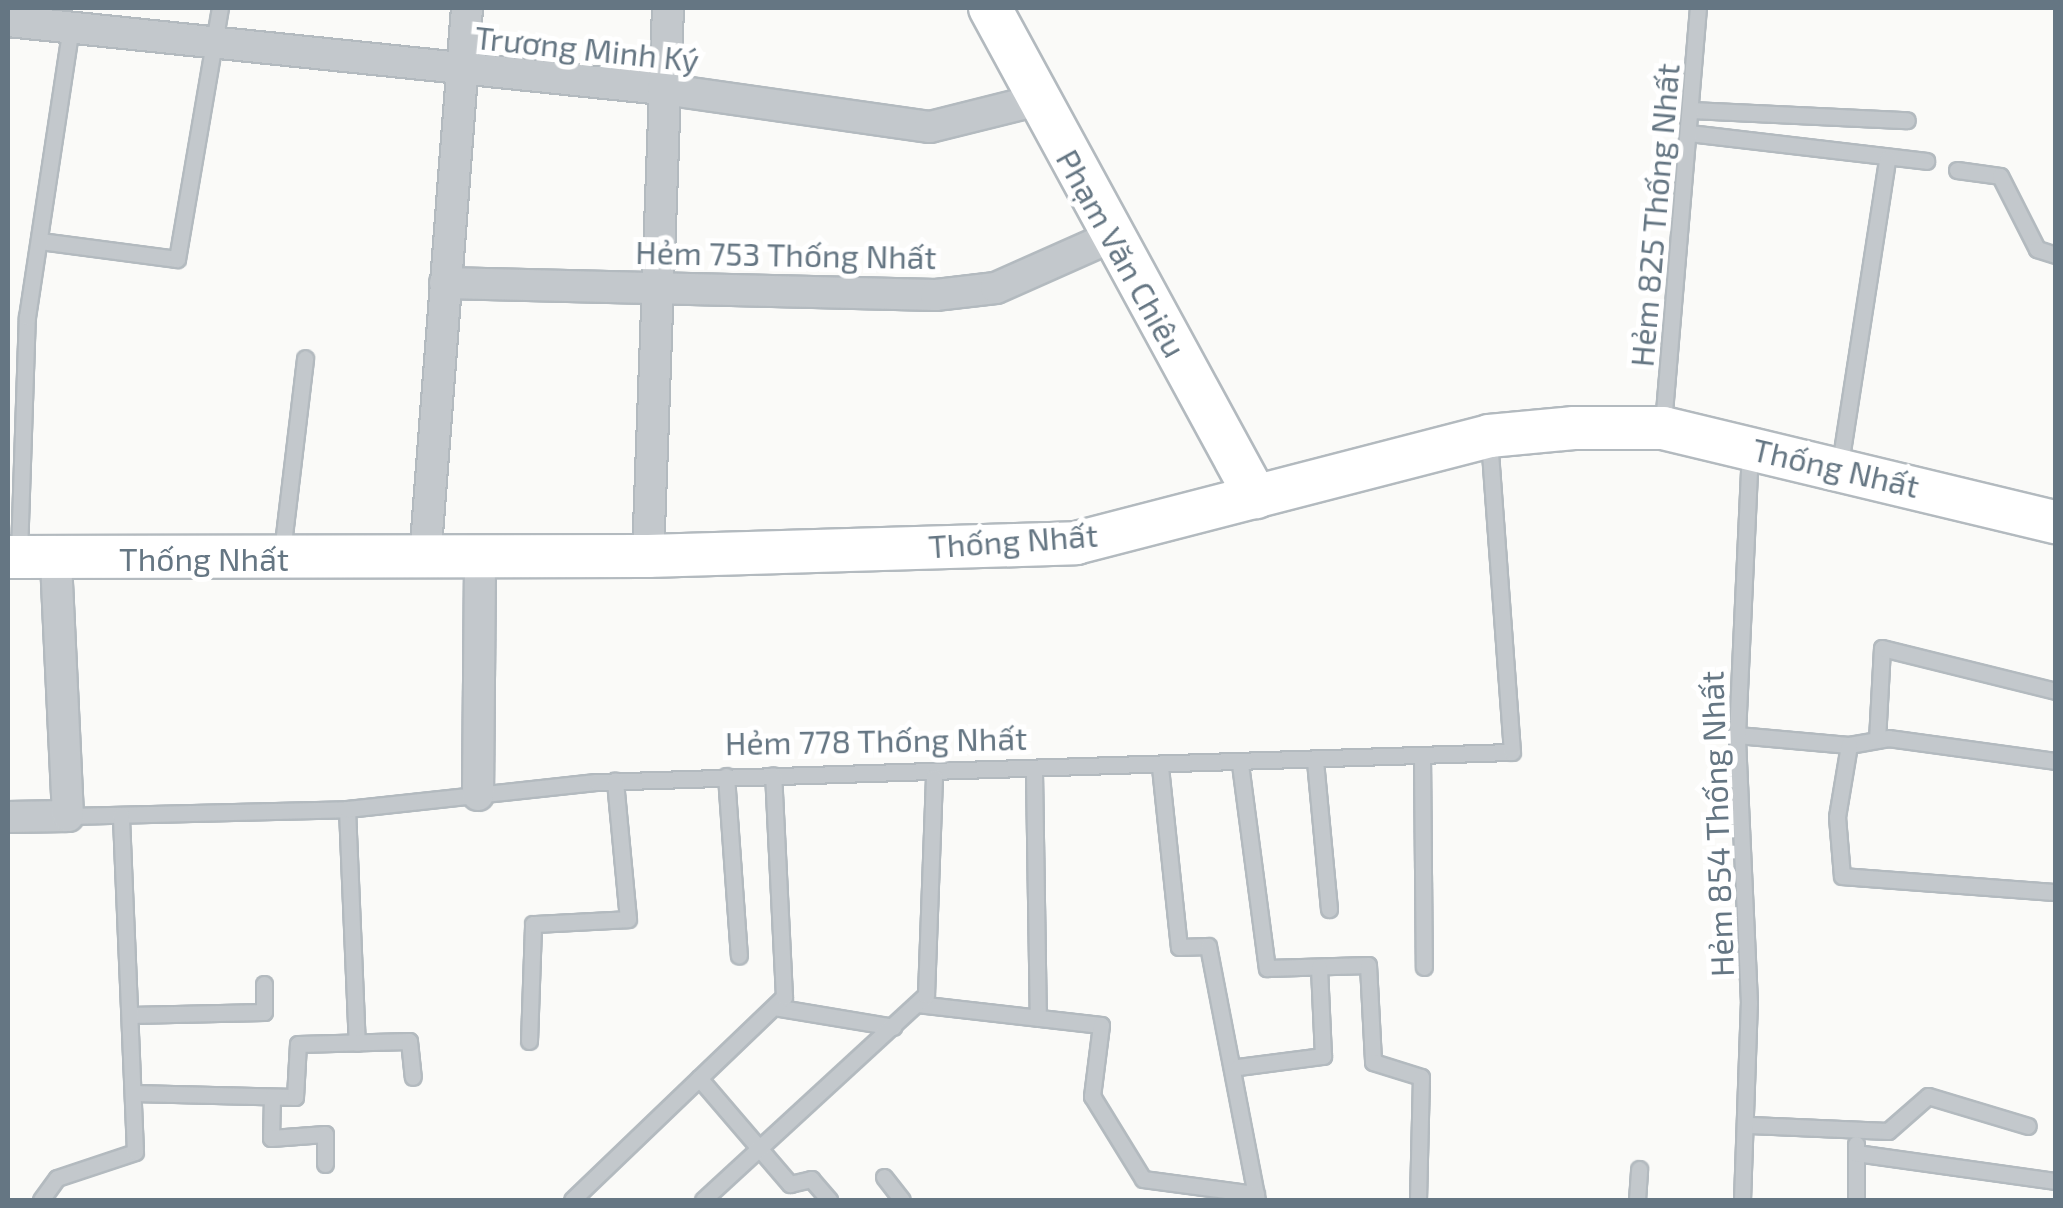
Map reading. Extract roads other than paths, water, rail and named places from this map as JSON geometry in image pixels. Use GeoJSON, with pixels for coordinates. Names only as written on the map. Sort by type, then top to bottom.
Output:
{"type":"FeatureCollection","features":[{"type":"Feature","properties":{"kind":"main road","name":"Phạm Văn Chiêu"},"geometry":{"type":"LineString","coordinates":[[990,8],[1256,496]]}},
{"type":"Feature","properties":{"kind":"main road","name":"Thống Nhất"},"geometry":{"type":"LineString","coordinates":[[27,557],[425,559],[1076,543],[1489,436],[1663,428],[1840,464],[2056,522]]}},
{"type":"Feature","properties":{"kind":"street"},"geometry":{"type":"LineString","coordinates":[[425,559],[467,8]]}},
{"type":"Feature","properties":{"kind":"street"},"geometry":{"type":"LineString","coordinates":[[648,556],[668,8]]}},
{"type":"Feature","properties":{"kind":"street","name":"Trương Minh Ký"},"geometry":{"type":"LineString","coordinates":[[8,21],[214,48],[663,89],[930,126],[1038,100]]}},
{"type":"Feature","properties":{"kind":"street","name":"Hẻm 753 Thống Nhất"},"geometry":{"type":"LineString","coordinates":[[446,283],[936,295],[996,288],[1113,236]]}},
{"type":"Feature","properties":{"kind":"street"},"geometry":{"type":"LineString","coordinates":[[8,817],[68,816],[27,557]]}},
{"type":"Feature","properties":{"kind":"street"},"geometry":{"type":"LineString","coordinates":[[478,794],[480,558]]}},
{"type":"Feature","properties":{"kind":"lane"},"geometry":{"type":"LineString","coordinates":[[40,242],[176,259],[220,8]]}},
{"type":"Feature","properties":{"kind":"lane","name":"Hẻm 825 Thống Nhất"},"geometry":{"type":"LineString","coordinates":[[1663,428],[1698,8]]}},
{"type":"Feature","properties":{"kind":"lane"},"geometry":{"type":"LineString","coordinates":[[27,557],[27,318],[70,31]]}},
{"type":"Feature","properties":{"kind":"lane"},"geometry":{"type":"LineString","coordinates":[[1691,110],[1907,120]]}},
{"type":"Feature","properties":{"kind":"lane"},"geometry":{"type":"LineString","coordinates":[[1689,133],[1926,162]]}},
{"type":"Feature","properties":{"kind":"lane"},"geometry":{"type":"LineString","coordinates":[[1840,464],[1887,159]]}},
{"type":"Feature","properties":{"kind":"lane"},"geometry":{"type":"LineString","coordinates":[[1957,170],[2000,176],[2037,248],[2056,255]]}},
{"type":"Feature","properties":{"kind":"lane"},"geometry":{"type":"LineString","coordinates":[[8,317],[27,318]]}},
{"type":"Feature","properties":{"kind":"lane"},"geometry":{"type":"LineString","coordinates":[[282,558],[305,358]]}},
{"type":"Feature","properties":{"kind":"lane","name":"Hẻm 778 Thống Nhất"},"geometry":{"type":"LineString","coordinates":[[68,816],[348,808],[615,781],[726,776],[934,777],[1512,752],[1489,436]]}},
{"type":"Feature","properties":{"kind":"lane","name":"Hẻm 854 Thống Nhất"},"geometry":{"type":"LineString","coordinates":[[1742,1200],[1750,1126],[1736,735],[1750,446]]}},
{"type":"Feature","properties":{"kind":"lane"},"geometry":{"type":"LineString","coordinates":[[1877,740],[1882,648],[2056,691]]}},
{"type":"Feature","properties":{"kind":"lane"},"geometry":{"type":"LineString","coordinates":[[1736,735],[1849,745],[1877,740],[2056,762]]}},
{"type":"Feature","properties":{"kind":"lane"},"geometry":{"type":"LineString","coordinates":[[1849,745],[1837,816],[1842,876],[2056,892]]}},
{"type":"Feature","properties":{"kind":"lane"},"geometry":{"type":"LineString","coordinates":[[1422,756],[1424,966]]}},
{"type":"Feature","properties":{"kind":"lane"},"geometry":{"type":"LineString","coordinates":[[1314,761],[1329,909]]}},
{"type":"Feature","properties":{"kind":"lane"},"geometry":{"type":"LineString","coordinates":[[1240,764],[1267,968],[1368,965],[1373,1062],[1421,1076],[1418,1200]]}},
{"type":"Feature","properties":{"kind":"lane"},"geometry":{"type":"LineString","coordinates":[[917,1004],[1101,1024],[1092,1096],[1143,1179],[1256,1197],[1238,1067],[1208,946],[1178,947],[1160,767]]}},
{"type":"Feature","properties":{"kind":"lane"},"geometry":{"type":"LineString","coordinates":[[1034,773],[1038,1018]]}},
{"type":"Feature","properties":{"kind":"lane"},"geometry":{"type":"LineString","coordinates":[[572,1200],[784,997],[773,775]]}},
{"type":"Feature","properties":{"kind":"lane"},"geometry":{"type":"LineString","coordinates":[[726,776],[739,956]]}},
{"type":"Feature","properties":{"kind":"lane"},"geometry":{"type":"LineString","coordinates":[[703,1200],[926,995],[934,777]]}},
{"type":"Feature","properties":{"kind":"lane"},"geometry":{"type":"LineString","coordinates":[[530,1041],[533,924],[628,919],[615,781]]}},
{"type":"Feature","properties":{"kind":"lane"},"geometry":{"type":"LineString","coordinates":[[348,808],[357,1043]]}},
{"type":"Feature","properties":{"kind":"lane"},"geometry":{"type":"LineString","coordinates":[[41,1200],[57,1178],[135,1152],[121,815]]}},
{"type":"Feature","properties":{"kind":"lane"},"geometry":{"type":"LineString","coordinates":[[1238,1067],[1323,1056],[1319,967]]}},
{"type":"Feature","properties":{"kind":"lane"},"geometry":{"type":"LineString","coordinates":[[130,1015],[264,1012],[264,984]]}},
{"type":"Feature","properties":{"kind":"lane"},"geometry":{"type":"LineString","coordinates":[[774,1006],[893,1026]]}},
{"type":"Feature","properties":{"kind":"lane"},"geometry":{"type":"LineString","coordinates":[[133,1093],[295,1097],[298,1044],[409,1041],[413,1077]]}},
{"type":"Feature","properties":{"kind":"lane"},"geometry":{"type":"LineString","coordinates":[[700,1078],[790,1184],[811,1179],[829,1200]]}},
{"type":"Feature","properties":{"kind":"lane"},"geometry":{"type":"LineString","coordinates":[[1750,1126],[1888,1131],[1928,1096],[2028,1126]]}},
{"type":"Feature","properties":{"kind":"lane"},"geometry":{"type":"LineString","coordinates":[[272,1097],[271,1138],[324,1134],[325,1164]]}},
{"type":"Feature","properties":{"kind":"lane"},"geometry":{"type":"LineString","coordinates":[[1856,1130],[1856,1200]]}},
{"type":"Feature","properties":{"kind":"lane"},"geometry":{"type":"LineString","coordinates":[[1856,1153],[2056,1181]]}},
{"type":"Feature","properties":{"kind":"lane"},"geometry":{"type":"LineString","coordinates":[[1637,1200],[1639,1170]]}},
{"type":"Feature","properties":{"kind":"lane"},"geometry":{"type":"LineString","coordinates":[[884,1178],[902,1200]]}}]}
